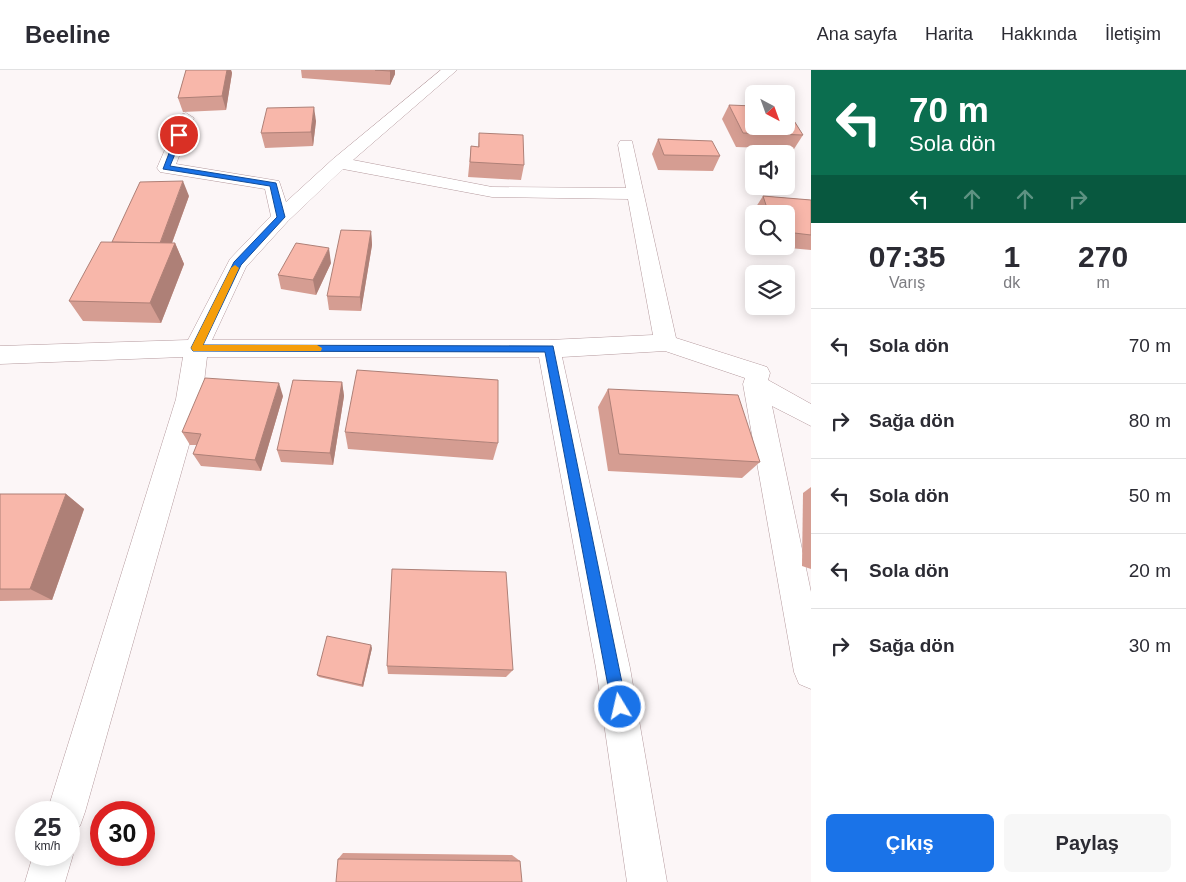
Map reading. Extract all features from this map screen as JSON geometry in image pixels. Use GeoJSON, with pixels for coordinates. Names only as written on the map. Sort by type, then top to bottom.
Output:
{"type":"FeatureCollection","features":[{"type":"Feature","properties":{"kind":"street"},"geometry":{"type":"LineString","coordinates":[[69,801],[189,399],[196,348],[237,264],[281,217],[339,162],[450,70]]}},
{"type":"Feature","properties":{"kind":"street"},"geometry":{"type":"LineString","coordinates":[[186,118],[166,168],[273,185],[281,217]]}},
{"type":"Feature","properties":{"kind":"street"},"geometry":{"type":"LineString","coordinates":[[626,145],[634,194],[666,343]]}},
{"type":"Feature","properties":{"kind":"street"},"geometry":{"type":"LineString","coordinates":[[339,162],[492,192],[634,194]]}},
{"type":"Feature","properties":{"kind":"street"},"geometry":{"type":"LineString","coordinates":[[0,355],[196,348],[549,348],[666,343],[758,374],[755,384],[811,672]]}},
{"type":"Feature","properties":{"kind":"street"},"geometry":{"type":"LineString","coordinates":[[549,348],[613,668],[647,882]]}},
{"type":"Feature","properties":{"kind":"street"},"geometry":{"type":"LineString","coordinates":[[755,384],[811,416]]}},
{"type":"Feature","properties":{"kind":"street"},"geometry":{"type":"LineString","coordinates":[[45,882],[50,866]]}},
{"type":"Feature","properties":{"kind":"building"},"geometry":{"type":"Polygon","coordinates":[[[186,70],[227,70],[222,96],[178,98],[186,70]]]}},
{"type":"Feature","properties":{"kind":"building"},"geometry":{"type":"Polygon","coordinates":[[[729,105],[745,106],[745,133],[743,133],[729,105]]]}},
{"type":"Feature","properties":{"kind":"building"},"geometry":{"type":"Polygon","coordinates":[[[314,107],[311,132],[261,133],[267,108],[314,107]]]}},
{"type":"Feature","properties":{"kind":"building"},"geometry":{"type":"Polygon","coordinates":[[[795,122],[803,135],[795,135],[795,122]]]}},
{"type":"Feature","properties":{"kind":"building"},"geometry":{"type":"Polygon","coordinates":[[[479,133],[523,135],[524,165],[470,162],[471,146],[479,147],[479,133]]]}},
{"type":"Feature","properties":{"kind":"building"},"geometry":{"type":"Polygon","coordinates":[[[658,139],[712,141],[720,156],[664,155],[658,139]]]}},
{"type":"Feature","properties":{"kind":"building"},"geometry":{"type":"Polygon","coordinates":[[[183,181],[160,243],[112,242],[140,182],[183,181]]]}},
{"type":"Feature","properties":{"kind":"building"},"geometry":{"type":"Polygon","coordinates":[[[763,196],[811,200],[811,235],[795,233],[795,205],[766,205],[763,196]]]}},
{"type":"Feature","properties":{"kind":"building"},"geometry":{"type":"Polygon","coordinates":[[[341,230],[371,231],[360,297],[327,296],[341,230]]]}},
{"type":"Feature","properties":{"kind":"building"},"geometry":{"type":"Polygon","coordinates":[[[101,242],[175,243],[150,303],[69,301],[101,242]]]}},
{"type":"Feature","properties":{"kind":"building"},"geometry":{"type":"Polygon","coordinates":[[[296,243],[329,248],[313,280],[278,275],[296,243]]]}},
{"type":"Feature","properties":{"kind":"building"},"geometry":{"type":"Polygon","coordinates":[[[357,370],[498,380],[498,443],[345,432],[357,370]]]}},
{"type":"Feature","properties":{"kind":"building"},"geometry":{"type":"Polygon","coordinates":[[[205,378],[279,383],[255,460],[193,454],[201,434],[182,432],[205,378]]]}},
{"type":"Feature","properties":{"kind":"building"},"geometry":{"type":"Polygon","coordinates":[[[293,380],[342,382],[330,453],[277,450],[293,380]]]}},
{"type":"Feature","properties":{"kind":"building"},"geometry":{"type":"Polygon","coordinates":[[[608,389],[738,395],[760,462],[619,454],[608,389]]]}},
{"type":"Feature","properties":{"kind":"building"},"geometry":{"type":"Polygon","coordinates":[[[0,494],[66,494],[30,589],[0,589],[0,494]]]}},
{"type":"Feature","properties":{"kind":"building"},"geometry":{"type":"Polygon","coordinates":[[[392,569],[506,572],[513,670],[387,666],[392,569]]]}},
{"type":"Feature","properties":{"kind":"building"},"geometry":{"type":"Polygon","coordinates":[[[327,636],[371,645],[362,685],[317,675],[327,636]]]}},
{"type":"Feature","properties":{"kind":"building"},"geometry":{"type":"Polygon","coordinates":[[[338,859],[520,861],[522,882],[336,882],[338,859]]]}},
{"type":"Feature","properties":{"kind":"slow traffic"},"geometry":{"type":"LineString","coordinates":[[235,268],[196,348],[317,348]]}},
{"type":"Feature","properties":{"kind":"route"},"geometry":{"type":"LineString","coordinates":[[179,135],[166,168],[273,185],[281,217],[237,264],[196,348],[549,348],[620,707]]}}]}
